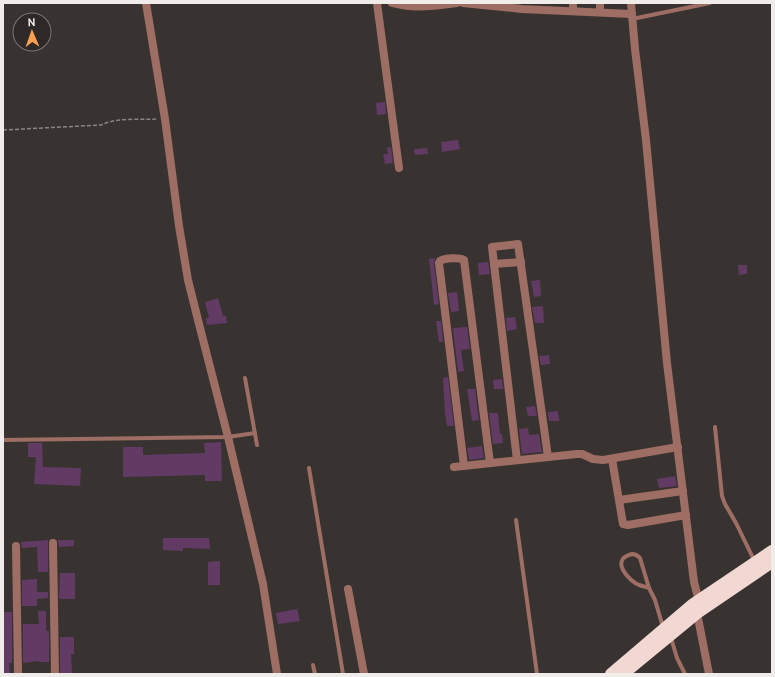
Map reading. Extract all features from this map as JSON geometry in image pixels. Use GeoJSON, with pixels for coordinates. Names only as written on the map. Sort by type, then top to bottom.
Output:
{"type":"FeatureCollection","features":[{"type":"Feature","properties":{"kind":"highway"},"geometry":{"type":"LineString","coordinates":[[700,607],[772,551]]}},
{"type":"Feature","properties":{"kind":"highway"},"geometry":{"type":"LineString","coordinates":[[623,674],[667,632],[692,605],[700,607],[772,562]]}},
{"type":"Feature","properties":{"kind":"highway"},"geometry":{"type":"LineString","coordinates":[[611,674],[667,632]]}},
{"type":"Feature","properties":{"kind":"street"},"geometry":{"type":"LineString","coordinates":[[146,3],[165,119],[179,226],[188,280],[228,437],[263,584],[276,674]]}},
{"type":"Feature","properties":{"kind":"street"},"geometry":{"type":"LineString","coordinates":[[377,3],[399,168]]}},
{"type":"Feature","properties":{"kind":"street"},"geometry":{"type":"LineString","coordinates":[[392,3],[409,7],[457,3]]}},
{"type":"Feature","properties":{"kind":"street"},"geometry":{"type":"LineString","coordinates":[[463,3],[522,9],[573,7],[632,17]]}},
{"type":"Feature","properties":{"kind":"street"},"geometry":{"type":"LineString","coordinates":[[600,3],[600,12]]}},
{"type":"Feature","properties":{"kind":"street"},"geometry":{"type":"LineString","coordinates":[[631,3],[647,147],[665,342],[694,582],[700,607],[709,674]]}},
{"type":"Feature","properties":{"kind":"street"},"geometry":{"type":"LineString","coordinates":[[517,460],[492,247],[518,244],[548,457]]}},
{"type":"Feature","properties":{"kind":"street"},"geometry":{"type":"LineString","coordinates":[[464,466],[439,263],[443,260],[461,258],[464,260],[490,463]]}},
{"type":"Feature","properties":{"kind":"street"},"geometry":{"type":"LineString","coordinates":[[494,264],[520,262]]}},
{"type":"Feature","properties":{"kind":"street"},"geometry":{"type":"LineString","coordinates":[[454,467],[582,454],[593,459],[603,460],[678,447]]}},
{"type":"Feature","properties":{"kind":"street"},"geometry":{"type":"LineString","coordinates":[[612,459],[623,524],[626,525],[686,515]]}},
{"type":"Feature","properties":{"kind":"street"},"geometry":{"type":"LineString","coordinates":[[618,500],[683,490]]}},
{"type":"Feature","properties":{"kind":"street"},"geometry":{"type":"LineString","coordinates":[[53,543],[55,674]]}},
{"type":"Feature","properties":{"kind":"street"},"geometry":{"type":"LineString","coordinates":[[16,546],[18,674]]}},
{"type":"Feature","properties":{"kind":"street"},"geometry":{"type":"LineString","coordinates":[[348,589],[364,674]]}},
{"type":"Feature","properties":{"kind":"lane"},"geometry":{"type":"LineString","coordinates":[[632,17],[710,3]]}},
{"type":"Feature","properties":{"kind":"lane"},"geometry":{"type":"LineString","coordinates":[[245,378],[257,445]]}},
{"type":"Feature","properties":{"kind":"lane"},"geometry":{"type":"LineString","coordinates":[[715,427],[722,496],[755,563]]}},
{"type":"Feature","properties":{"kind":"lane"},"geometry":{"type":"LineString","coordinates":[[3,440],[228,437],[255,433]]}},
{"type":"Feature","properties":{"kind":"lane"},"geometry":{"type":"LineString","coordinates":[[309,468],[343,674]]}},
{"type":"Feature","properties":{"kind":"lane"},"geometry":{"type":"LineString","coordinates":[[516,520],[537,674]]}},
{"type":"Feature","properties":{"kind":"lane"},"geometry":{"type":"LineString","coordinates":[[649,588],[631,581],[625,575],[621,563],[625,556],[632,554],[637,555],[640,558],[649,588],[677,658],[685,674]]}},
{"type":"Feature","properties":{"kind":"lane"},"geometry":{"type":"LineString","coordinates":[[313,665],[315,674]]}},
{"type":"Feature","properties":{"kind":"path"},"geometry":{"type":"LineString","coordinates":[[3,130],[101,125],[107,122],[116,121],[165,119]]}},
{"type":"Feature","properties":{"kind":"building"},"geometry":{"type":"Polygon","coordinates":[[[385,102],[386,114],[377,115],[376,103],[385,102]]]}},
{"type":"Feature","properties":{"kind":"building"},"geometry":{"type":"Polygon","coordinates":[[[458,140],[460,149],[442,152],[441,142],[458,140]]]}},
{"type":"Feature","properties":{"kind":"building"},"geometry":{"type":"Polygon","coordinates":[[[391,147],[393,163],[385,164],[383,154],[388,154],[387,148],[391,147]]]}},
{"type":"Feature","properties":{"kind":"building"},"geometry":{"type":"Polygon","coordinates":[[[427,148],[428,154],[415,155],[414,149],[427,148]]]}},
{"type":"Feature","properties":{"kind":"building"},"geometry":{"type":"Polygon","coordinates":[[[435,258],[434,264],[439,304],[434,305],[429,259],[435,258]]]}},
{"type":"Feature","properties":{"kind":"building"},"geometry":{"type":"Polygon","coordinates":[[[488,262],[490,274],[479,275],[478,263],[488,262]]]}},
{"type":"Feature","properties":{"kind":"building"},"geometry":{"type":"Polygon","coordinates":[[[738,265],[747,265],[747,274],[739,275],[738,265]]]}},
{"type":"Feature","properties":{"kind":"building"},"geometry":{"type":"Polygon","coordinates":[[[540,280],[541,296],[534,297],[531,281],[540,280]]]}},
{"type":"Feature","properties":{"kind":"building"},"geometry":{"type":"Polygon","coordinates":[[[457,292],[459,311],[451,312],[448,293],[457,292]]]}},
{"type":"Feature","properties":{"kind":"building"},"geometry":{"type":"Polygon","coordinates":[[[218,298],[223,316],[226,316],[227,323],[207,325],[206,318],[209,318],[205,302],[218,298]]]}},
{"type":"Feature","properties":{"kind":"building"},"geometry":{"type":"Polygon","coordinates":[[[543,306],[544,323],[535,323],[532,307],[543,306]]]}},
{"type":"Feature","properties":{"kind":"building"},"geometry":{"type":"Polygon","coordinates":[[[515,317],[517,329],[507,331],[506,318],[515,317]]]}},
{"type":"Feature","properties":{"kind":"building"},"geometry":{"type":"Polygon","coordinates":[[[436,321],[441,321],[443,342],[439,342],[436,321]]]}},
{"type":"Feature","properties":{"kind":"building"},"geometry":{"type":"Polygon","coordinates":[[[467,327],[470,349],[461,350],[464,371],[458,372],[453,328],[467,327]]]}},
{"type":"Feature","properties":{"kind":"building"},"geometry":{"type":"Polygon","coordinates":[[[549,355],[550,364],[541,365],[539,356],[549,355]]]}},
{"type":"Feature","properties":{"kind":"building"},"geometry":{"type":"Polygon","coordinates":[[[448,377],[454,426],[447,426],[445,412],[443,378],[448,377]]]}},
{"type":"Feature","properties":{"kind":"building"},"geometry":{"type":"Polygon","coordinates":[[[502,379],[503,389],[494,389],[493,380],[502,379]]]}},
{"type":"Feature","properties":{"kind":"building"},"geometry":{"type":"Polygon","coordinates":[[[467,389],[475,389],[479,420],[472,421],[467,389]]]}},
{"type":"Feature","properties":{"kind":"building"},"geometry":{"type":"Polygon","coordinates":[[[535,406],[537,416],[528,416],[526,407],[535,406]]]}},
{"type":"Feature","properties":{"kind":"building"},"geometry":{"type":"Polygon","coordinates":[[[558,411],[559,421],[549,421],[548,412],[558,411]]]}},
{"type":"Feature","properties":{"kind":"building"},"geometry":{"type":"Polygon","coordinates":[[[489,413],[498,413],[500,434],[502,434],[503,443],[493,444],[489,413]]]}},
{"type":"Feature","properties":{"kind":"building"},"geometry":{"type":"Polygon","coordinates":[[[528,428],[529,435],[539,434],[542,452],[522,454],[519,429],[528,428]]]}},
{"type":"Feature","properties":{"kind":"building"},"geometry":{"type":"Polygon","coordinates":[[[221,442],[222,481],[205,481],[205,475],[123,477],[123,447],[143,447],[143,455],[205,453],[204,443],[221,442]]]}},
{"type":"Feature","properties":{"kind":"building"},"geometry":{"type":"Polygon","coordinates":[[[28,443],[42,443],[43,467],[81,468],[80,486],[34,484],[36,457],[28,457],[28,443]]]}},
{"type":"Feature","properties":{"kind":"building"},"geometry":{"type":"Polygon","coordinates":[[[482,446],[484,458],[469,460],[467,448],[482,446]]]}},
{"type":"Feature","properties":{"kind":"building"},"geometry":{"type":"Polygon","coordinates":[[[675,476],[677,486],[659,488],[657,479],[675,476]]]}},
{"type":"Feature","properties":{"kind":"building"},"geometry":{"type":"Polygon","coordinates":[[[163,538],[209,538],[210,549],[183,548],[183,551],[163,550],[163,538]]]}},
{"type":"Feature","properties":{"kind":"building"},"geometry":{"type":"Polygon","coordinates":[[[48,540],[48,572],[38,572],[37,547],[22,548],[21,542],[48,540]]]}},
{"type":"Feature","properties":{"kind":"building"},"geometry":{"type":"Polygon","coordinates":[[[58,540],[74,540],[74,546],[59,547],[58,540]]]}},
{"type":"Feature","properties":{"kind":"building"},"geometry":{"type":"Polygon","coordinates":[[[220,561],[220,585],[208,585],[208,562],[220,561]]]}},
{"type":"Feature","properties":{"kind":"building"},"geometry":{"type":"Polygon","coordinates":[[[60,573],[75,573],[75,599],[59,598],[60,573]]]}},
{"type":"Feature","properties":{"kind":"building"},"geometry":{"type":"Polygon","coordinates":[[[37,579],[37,592],[48,592],[48,598],[37,599],[37,606],[22,606],[22,580],[37,579]]]}},
{"type":"Feature","properties":{"kind":"building"},"geometry":{"type":"Polygon","coordinates":[[[297,609],[300,621],[278,624],[276,613],[297,609]]]}},
{"type":"Feature","properties":{"kind":"building"},"geometry":{"type":"Polygon","coordinates":[[[38,611],[46,611],[46,631],[49,631],[49,662],[39,661],[23,663],[23,624],[39,624],[38,611]]]}},
{"type":"Feature","properties":{"kind":"building"},"geometry":{"type":"Polygon","coordinates":[[[3,612],[12,612],[12,663],[9,663],[10,674],[3,674],[3,612]]]}},
{"type":"Feature","properties":{"kind":"building"},"geometry":{"type":"Polygon","coordinates":[[[60,637],[74,637],[74,654],[71,654],[72,674],[60,674],[60,637]]]}}]}
